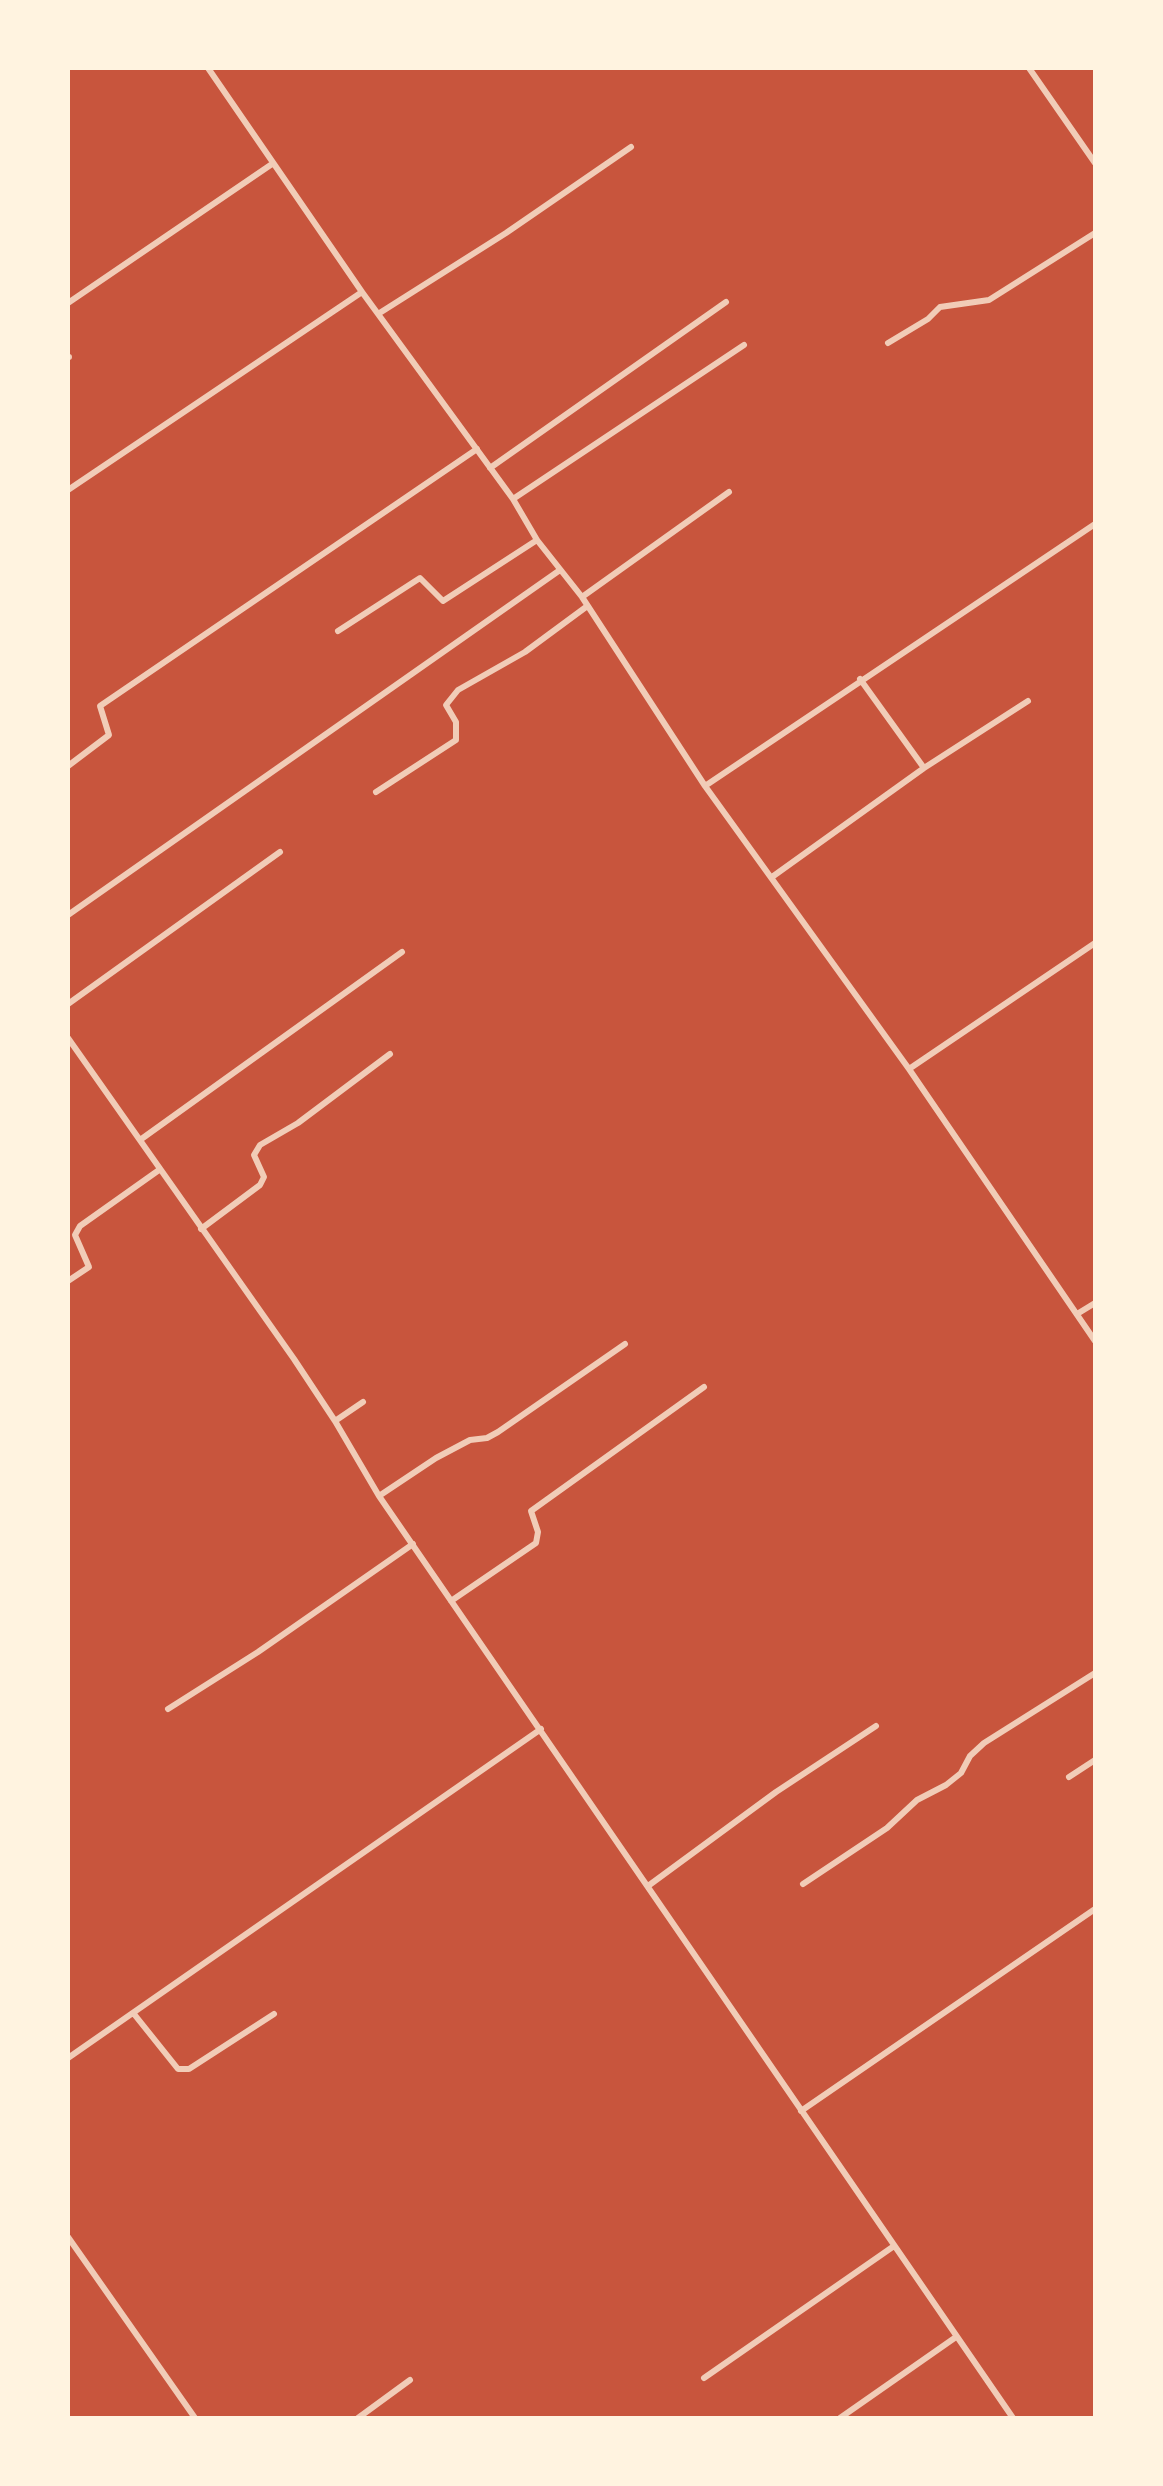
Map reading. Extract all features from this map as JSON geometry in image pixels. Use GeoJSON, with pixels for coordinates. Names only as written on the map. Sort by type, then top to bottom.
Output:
{"type":"FeatureCollection","features":[{"type":"Feature","properties":{"kind":"street"},"geometry":{"type":"LineString","coordinates":[[208,68],[362,292],[513,499],[537,540],[582,597],[586,607],[705,786],[909,1069],[1095,1341]]}},
{"type":"Feature","properties":{"kind":"street"},"geometry":{"type":"LineString","coordinates":[[1029,68],[1095,163]]}},
{"type":"Feature","properties":{"kind":"street"},"geometry":{"type":"LineString","coordinates":[[378,314],[506,233],[631,147]]}},
{"type":"Feature","properties":{"kind":"street"},"geometry":{"type":"LineString","coordinates":[[68,303],[272,164]]}},
{"type":"Feature","properties":{"kind":"street"},"geometry":{"type":"LineString","coordinates":[[888,343],[928,319],[940,307],[989,300],[1095,233]]}},
{"type":"Feature","properties":{"kind":"street"},"geometry":{"type":"LineString","coordinates":[[68,490],[362,292]]}},
{"type":"Feature","properties":{"kind":"street"},"geometry":{"type":"LineString","coordinates":[[490,468],[726,302]]}},
{"type":"Feature","properties":{"kind":"street"},"geometry":{"type":"LineString","coordinates":[[513,499],[744,345]]}},
{"type":"Feature","properties":{"kind":"street"},"geometry":{"type":"LineString","coordinates":[[68,766],[109,735],[100,706],[477,449]]}},
{"type":"Feature","properties":{"kind":"street"},"geometry":{"type":"LineString","coordinates":[[582,597],[729,492]]}},
{"type":"Feature","properties":{"kind":"street"},"geometry":{"type":"LineString","coordinates":[[705,786],[860,679],[1095,524]]}},
{"type":"Feature","properties":{"kind":"street"},"geometry":{"type":"LineString","coordinates":[[338,631],[420,578],[439,600],[449,598],[537,540]]}},
{"type":"Feature","properties":{"kind":"street"},"geometry":{"type":"LineString","coordinates":[[68,915],[560,570]]}},
{"type":"Feature","properties":{"kind":"street"},"geometry":{"type":"LineString","coordinates":[[376,792],[456,740],[456,722],[446,705],[458,690],[524,652],[586,607]]}},
{"type":"Feature","properties":{"kind":"street"},"geometry":{"type":"LineString","coordinates":[[860,679],[924,768]]}},
{"type":"Feature","properties":{"kind":"street"},"geometry":{"type":"LineString","coordinates":[[772,877],[924,768],[1028,701]]}},
{"type":"Feature","properties":{"kind":"street"},"geometry":{"type":"LineString","coordinates":[[68,1004],[281,852]]}},
{"type":"Feature","properties":{"kind":"street"},"geometry":{"type":"LineString","coordinates":[[909,1069],[1095,943]]}},
{"type":"Feature","properties":{"kind":"street"},"geometry":{"type":"LineString","coordinates":[[140,1140],[402,952]]}},
{"type":"Feature","properties":{"kind":"street"},"geometry":{"type":"LineString","coordinates":[[68,1038],[335,1421],[379,1496],[1013,2418]]}},
{"type":"Feature","properties":{"kind":"street"},"geometry":{"type":"LineString","coordinates":[[201,1229],[260,1185],[264,1177],[254,1155],[260,1145],[298,1123],[390,1054]]}},
{"type":"Feature","properties":{"kind":"street"},"geometry":{"type":"LineString","coordinates":[[68,1281],[89,1267],[75,1235],[80,1226],[159,1170]]}},
{"type":"Feature","properties":{"kind":"street"},"geometry":{"type":"LineString","coordinates":[[1077,1314],[1095,1303]]}},
{"type":"Feature","properties":{"kind":"street"},"geometry":{"type":"LineString","coordinates":[[379,1496],[436,1458],[471,1440],[487,1438],[498,1432],[625,1344]]}},
{"type":"Feature","properties":{"kind":"street"},"geometry":{"type":"LineString","coordinates":[[451,1601],[537,1543],[538,1532],[531,1511],[704,1387]]}},
{"type":"Feature","properties":{"kind":"street"},"geometry":{"type":"LineString","coordinates":[[335,1421],[363,1402]]}},
{"type":"Feature","properties":{"kind":"street"},"geometry":{"type":"LineString","coordinates":[[168,1709],[258,1652],[413,1544]]}},
{"type":"Feature","properties":{"kind":"street"},"geometry":{"type":"LineString","coordinates":[[803,1884],[887,1828],[917,1800],[946,1785],[961,1773],[970,1756],[984,1743],[1095,1673]]}},
{"type":"Feature","properties":{"kind":"street"},"geometry":{"type":"LineString","coordinates":[[648,1886],[776,1792],[876,1726]]}},
{"type":"Feature","properties":{"kind":"street"},"geometry":{"type":"LineString","coordinates":[[68,2058],[541,1729]]}},
{"type":"Feature","properties":{"kind":"street"},"geometry":{"type":"LineString","coordinates":[[1069,1777],[1095,1760]]}},
{"type":"Feature","properties":{"kind":"street"},"geometry":{"type":"LineString","coordinates":[[801,2112],[1095,1909]]}},
{"type":"Feature","properties":{"kind":"street"},"geometry":{"type":"LineString","coordinates":[[134,2014],[178,2069],[189,2069],[275,2014]]}},
{"type":"Feature","properties":{"kind":"street"},"geometry":{"type":"LineString","coordinates":[[68,2237],[195,2418]]}},
{"type":"Feature","properties":{"kind":"street"},"geometry":{"type":"LineString","coordinates":[[704,2378],[894,2246]]}},
{"type":"Feature","properties":{"kind":"street"},"geometry":{"type":"LineString","coordinates":[[840,2418],[956,2337]]}},
{"type":"Feature","properties":{"kind":"street"},"geometry":{"type":"LineString","coordinates":[[358,2418],[410,2380]]}}]}
